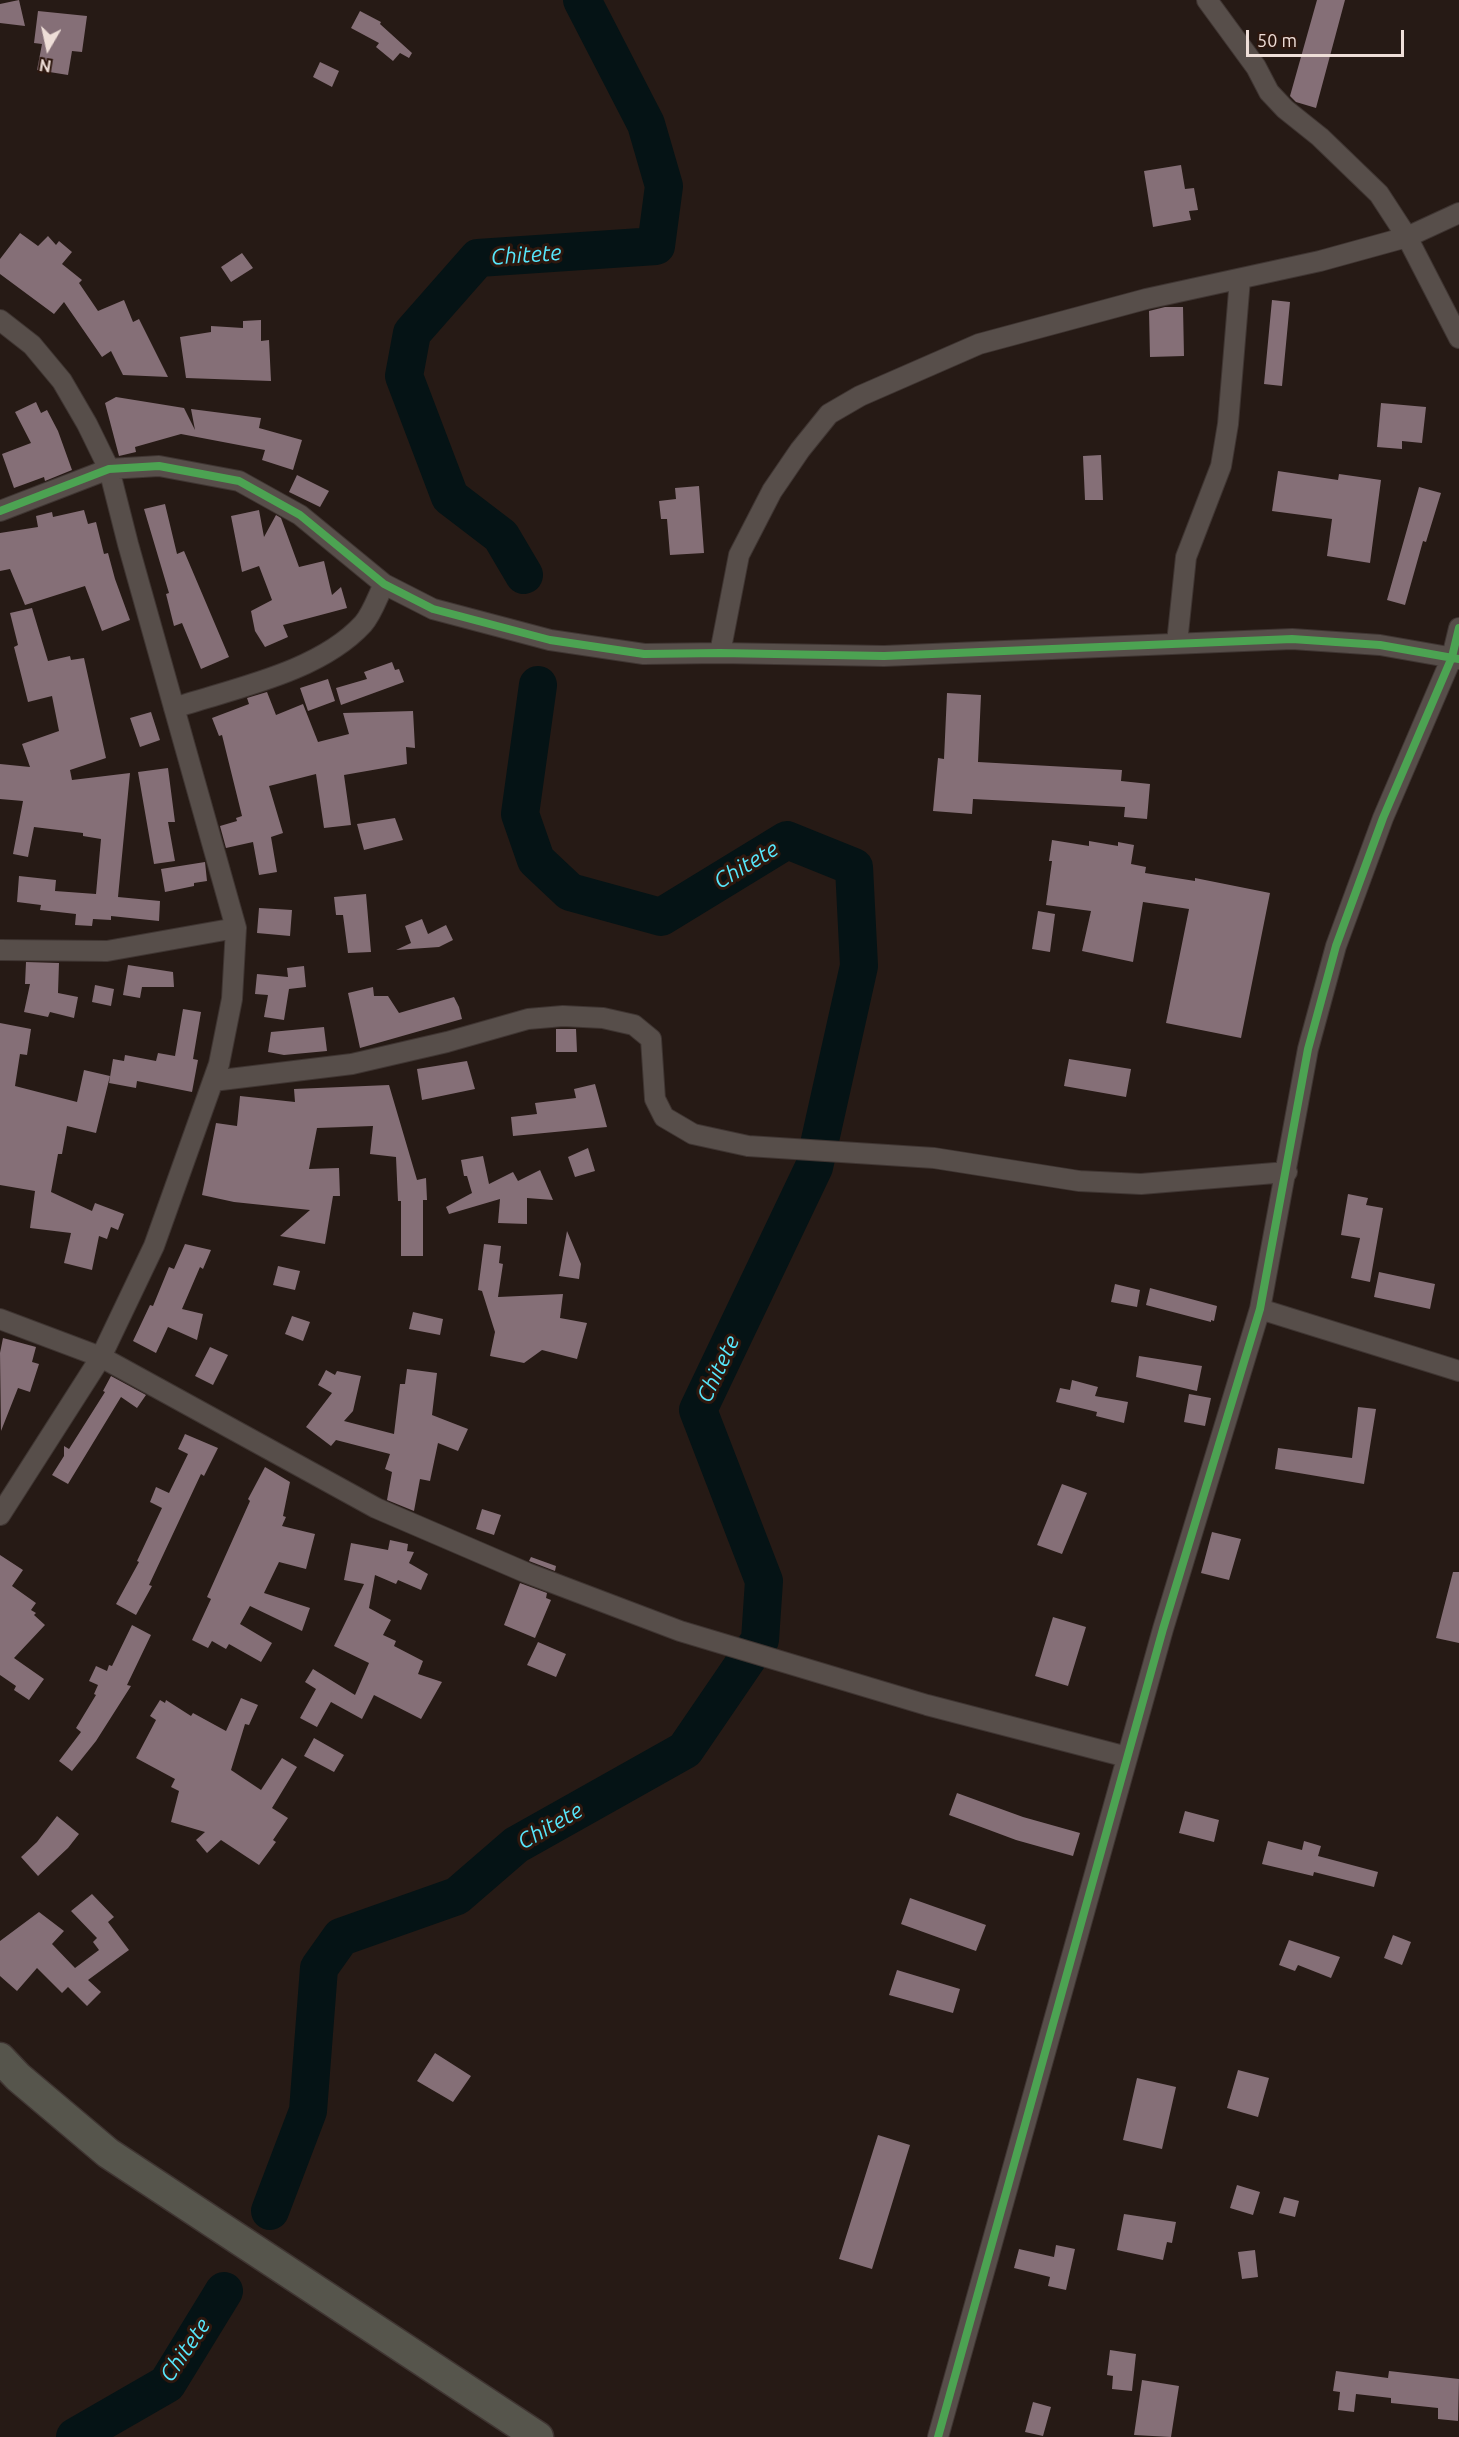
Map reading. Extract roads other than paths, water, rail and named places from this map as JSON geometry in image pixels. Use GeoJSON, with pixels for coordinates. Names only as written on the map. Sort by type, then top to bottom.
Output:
{"type":"FeatureCollection","features":[{"type":"Feature","properties":{"kind":"main road"},"geometry":{"type":"LineString","coordinates":[[0,2058],[18,2077],[108,2153],[538,2437]]}},
{"type":"Feature","properties":{"kind":"street"},"geometry":{"type":"LineString","coordinates":[[1207,0],[1256,68],[1269,92],[1379,194],[1407,237],[1459,338]]}},
{"type":"Feature","properties":{"kind":"street"},"geometry":{"type":"LineString","coordinates":[[720,652],[739,555],[772,491],[800,450],[829,414],[860,396],[979,344],[1146,299],[1320,261],[1407,237],[1459,213]]}},
{"type":"Feature","properties":{"kind":"street"},"geometry":{"type":"LineString","coordinates":[[1176,643],[1186,557],[1221,466],[1240,279]]}},
{"type":"Feature","properties":{"kind":"street"},"geometry":{"type":"LineString","coordinates":[[0,320],[32,345],[62,381],[109,469],[236,928],[232,999],[219,1065],[154,1246],[101,1357],[0,1515]]}},
{"type":"Feature","properties":{"kind":"street"},"geometry":{"type":"LineString","coordinates":[[0,511],[109,469],[159,466],[239,482],[300,515],[384,584],[433,609],[550,640],[644,654],[720,652],[884,656],[1292,639],[1380,645],[1456,658]]}},
{"type":"Feature","properties":{"kind":"street"},"geometry":{"type":"LineString","coordinates":[[174,708],[289,671],[338,647],[364,623],[384,584]]}},
{"type":"Feature","properties":{"kind":"street"},"geometry":{"type":"LineString","coordinates":[[938,2437],[1163,1629],[1260,1309],[1308,1049],[1336,946],[1383,818],[1456,658],[1459,628]]}},
{"type":"Feature","properties":{"kind":"street"},"geometry":{"type":"LineString","coordinates":[[0,950],[107,951],[236,928]]}},
{"type":"Feature","properties":{"kind":"street"},"geometry":{"type":"LineString","coordinates":[[213,1081],[352,1064],[447,1042],[528,1018],[562,1016],[603,1018],[634,1025],[651,1039],[655,1099],[664,1116],[693,1134],[748,1146],[934,1158],[1080,1181],[1141,1184],[1287,1172]]}},
{"type":"Feature","properties":{"kind":"street"},"geometry":{"type":"LineString","coordinates":[[1260,1309],[1459,1371]]}},
{"type":"Feature","properties":{"kind":"street"},"geometry":{"type":"LineString","coordinates":[[0,1319],[101,1357],[376,1508],[527,1573],[691,1635],[927,1705],[1127,1757]]}},
{"type":"Feature","properties":{"kind":"waterway","name":"Chitete"},"geometry":{"type":"LineString","coordinates":[[524,575],[501,536],[450,497],[404,376],[412,333],[478,258],[656,246],[664,186],[646,124],[582,0]]}},
{"type":"Feature","properties":{"kind":"waterway","name":"Chitete"},"geometry":{"type":"LineString","coordinates":[[270,2211],[308,2111],[319,1968],[341,1937],[457,1896],[516,1845],[685,1750],[760,1640],[764,1581],[698,1410],[814,1167],[859,966],[854,867],[787,840],[661,917],[570,892],[536,860],[520,814],[538,685]]}},
{"type":"Feature","properties":{"kind":"waterway","name":"Chitete"},"geometry":{"type":"LineString","coordinates":[[75,2437],[167,2384],[224,2291]]}}]}
